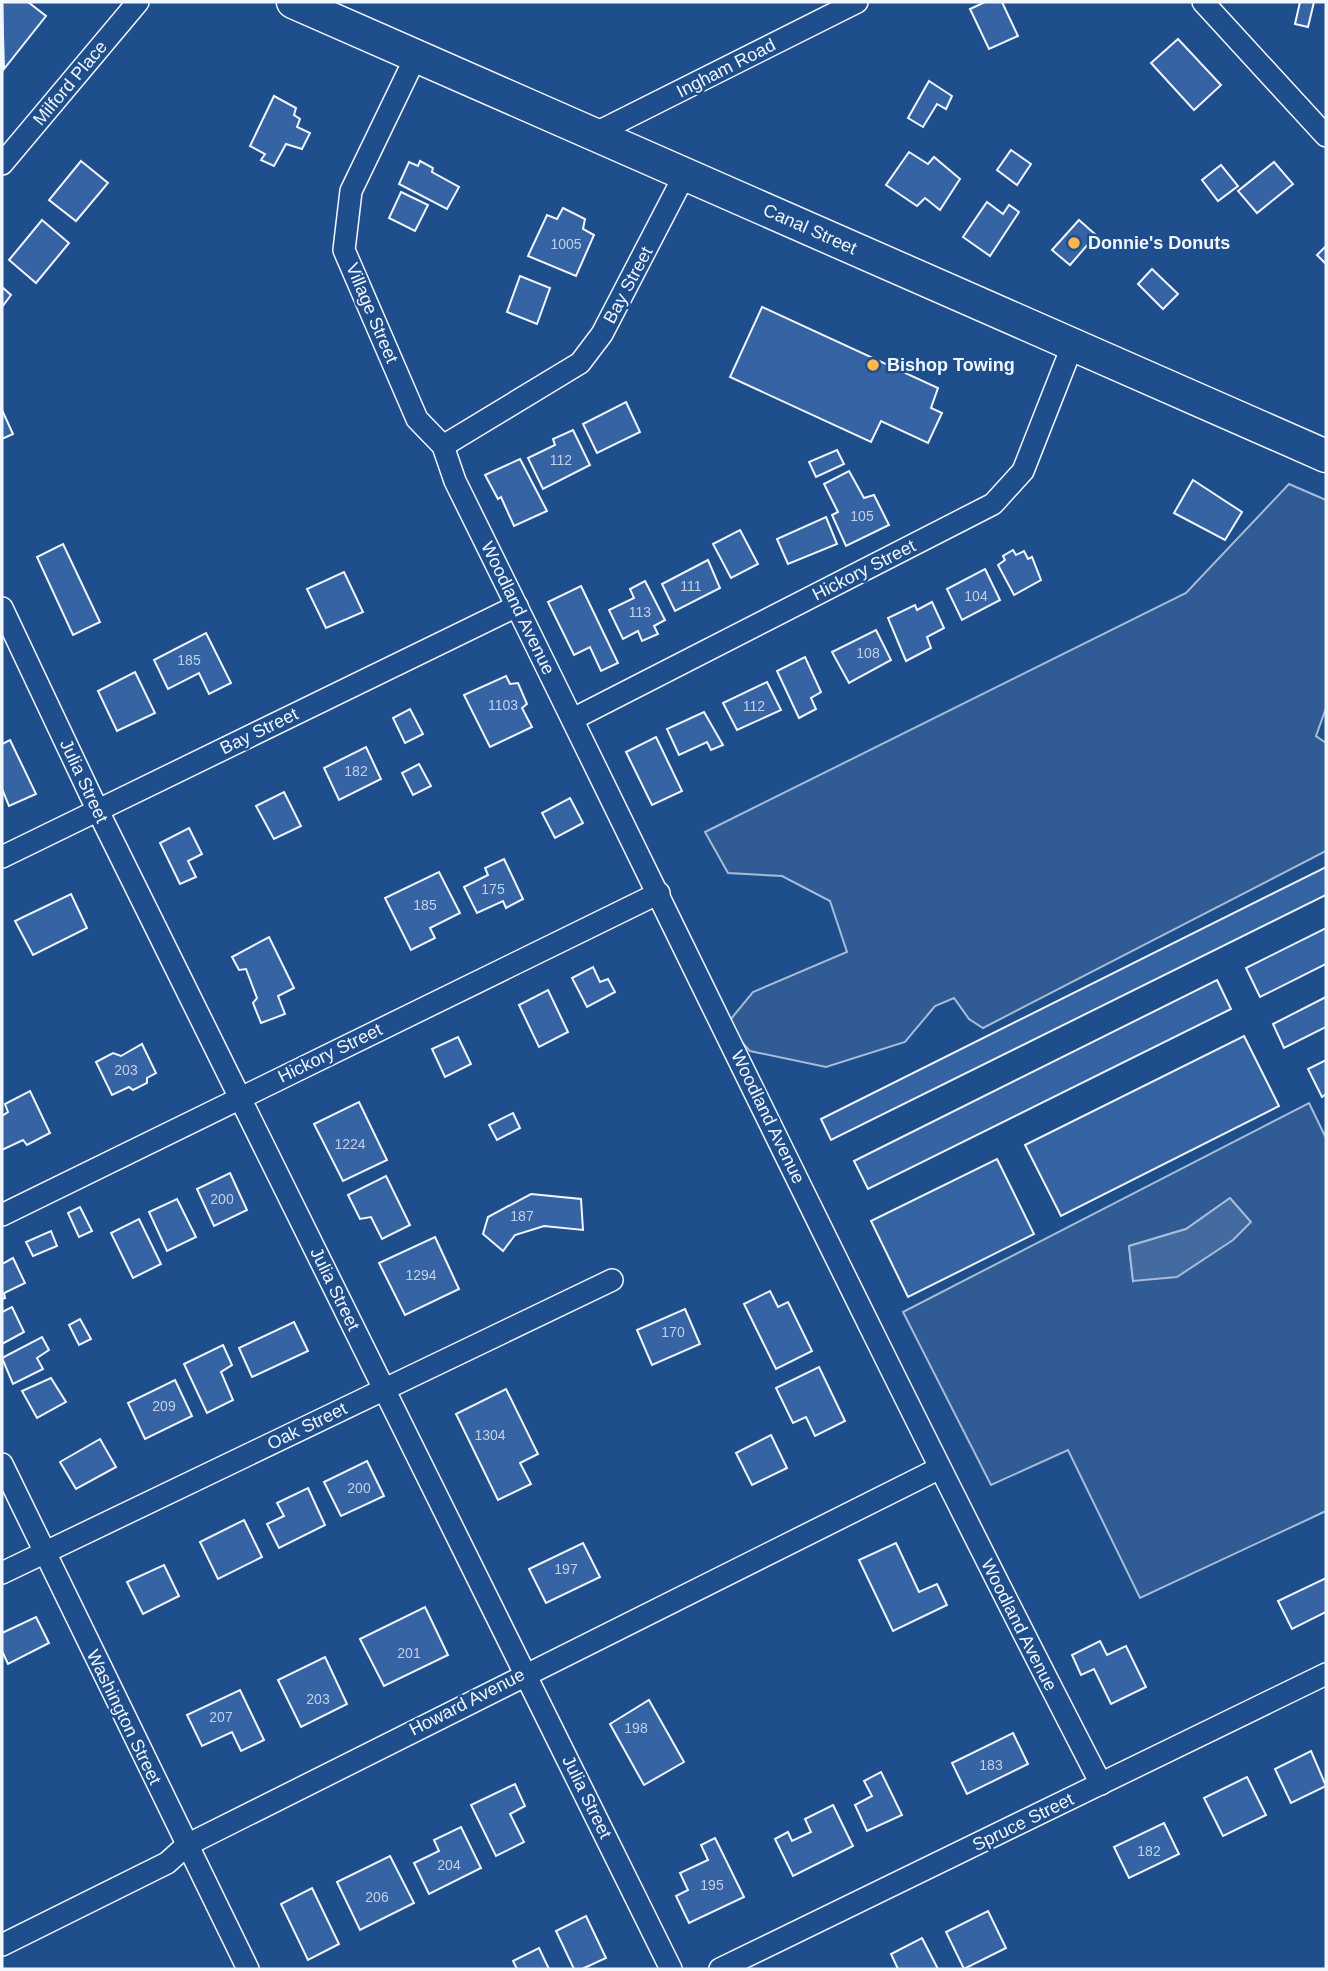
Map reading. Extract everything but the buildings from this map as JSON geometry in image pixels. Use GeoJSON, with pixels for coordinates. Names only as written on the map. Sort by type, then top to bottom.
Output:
{"type":"FeatureCollection","features":[{"type":"Feature","properties":{"kind":"main road","name":"Canal Street"},"geometry":{"type":"LineString","coordinates":[[293,2],[1326,456]]}},
{"type":"Feature","properties":{"kind":"street","name":"Milford Place"},"geometry":{"type":"LineString","coordinates":[[2,164],[138,2]]}},
{"type":"Feature","properties":{"kind":"street","name":"Ingham Road"},"geometry":{"type":"LineString","coordinates":[[594,134],[857,2]]}},
{"type":"Feature","properties":{"kind":"street"},"geometry":{"type":"LineString","coordinates":[[1203,2],[1326,136]]}},
{"type":"Feature","properties":{"kind":"street","name":"Village Street"},"geometry":{"type":"LineString","coordinates":[[416,56],[351,191],[344,250],[417,419],[443,446]]}},
{"type":"Feature","properties":{"kind":"street","name":"Bay Street"},"geometry":{"type":"LineString","coordinates":[[443,446],[580,363],[602,334],[685,174]]}},
{"type":"Feature","properties":{"kind":"street","name":"Hickory Street"},"geometry":{"type":"LineString","coordinates":[[573,719],[993,504],[1023,471],[1073,344]]}},
{"type":"Feature","properties":{"kind":"street","name":"Woodland Avenue"},"geometry":{"type":"LineString","coordinates":[[443,446],[455,481],[659,893],[938,1469],[1101,1784]]}},
{"type":"Feature","properties":{"kind":"street","name":"Bay Street"},"geometry":{"type":"LineString","coordinates":[[2,857],[517,606]]}},
{"type":"Feature","properties":{"kind":"street","name":"Julia Street"},"geometry":{"type":"LineString","coordinates":[[2,608],[97,809],[671,1969]]}},
{"type":"Feature","properties":{"kind":"street","name":"Hickory Street"},"geometry":{"type":"LineString","coordinates":[[2,1215],[659,893]]}},
{"type":"Feature","properties":{"kind":"street","name":"Oak Street"},"geometry":{"type":"LineString","coordinates":[[2,1573],[612,1280]]}},
{"type":"Feature","properties":{"kind":"street","name":"Washington Street"},"geometry":{"type":"LineString","coordinates":[[2,1464],[43,1553],[248,1969]]}},
{"type":"Feature","properties":{"kind":"street","name":"Howard Avenue"},"geometry":{"type":"LineString","coordinates":[[2,1945],[167,1863],[187,1845],[526,1672],[938,1469]]}},
{"type":"Feature","properties":{"kind":"street","name":"Spruce Street"},"geometry":{"type":"LineString","coordinates":[[720,1969],[1326,1674]]}},
{"type":"Feature","properties":{"kind":"shaded area"},"geometry":{"type":"Polygon","coordinates":[[[1289,484],[1326,500],[1326,708],[1316,736],[1326,743],[1326,851],[983,1028],[969,1019],[954,998],[935,1006],[905,1042],[826,1067],[750,1051],[726,1025],[753,992],[847,952],[830,901],[782,876],[728,873],[705,832],[1186,593],[1289,484]]]}},
{"type":"Feature","properties":{"kind":"shaded area"},"geometry":{"type":"Polygon","coordinates":[[[1309,1103],[1326,1138],[1326,1511],[1140,1598],[1068,1450],[991,1485],[903,1312],[1309,1103]],[[1230,1198],[1186,1229],[1129,1246],[1133,1281],[1230,1198]]]}},
{"type":"Feature","properties":{"kind":"shaded area"},"geometry":{"type":"Polygon","coordinates":[[[1230,1198],[1251,1222],[1233,1240],[1177,1277],[1133,1281],[1129,1246],[1186,1229],[1230,1198]]]}},
{"type":"Feature","properties":{"kind":"place","name":"Donnie's Donuts"},"geometry":{"type":"Point","coordinates":[1074,243]}},
{"type":"Feature","properties":{"kind":"place","name":"Bishop Towing"},"geometry":{"type":"Point","coordinates":[873,365]}}]}
